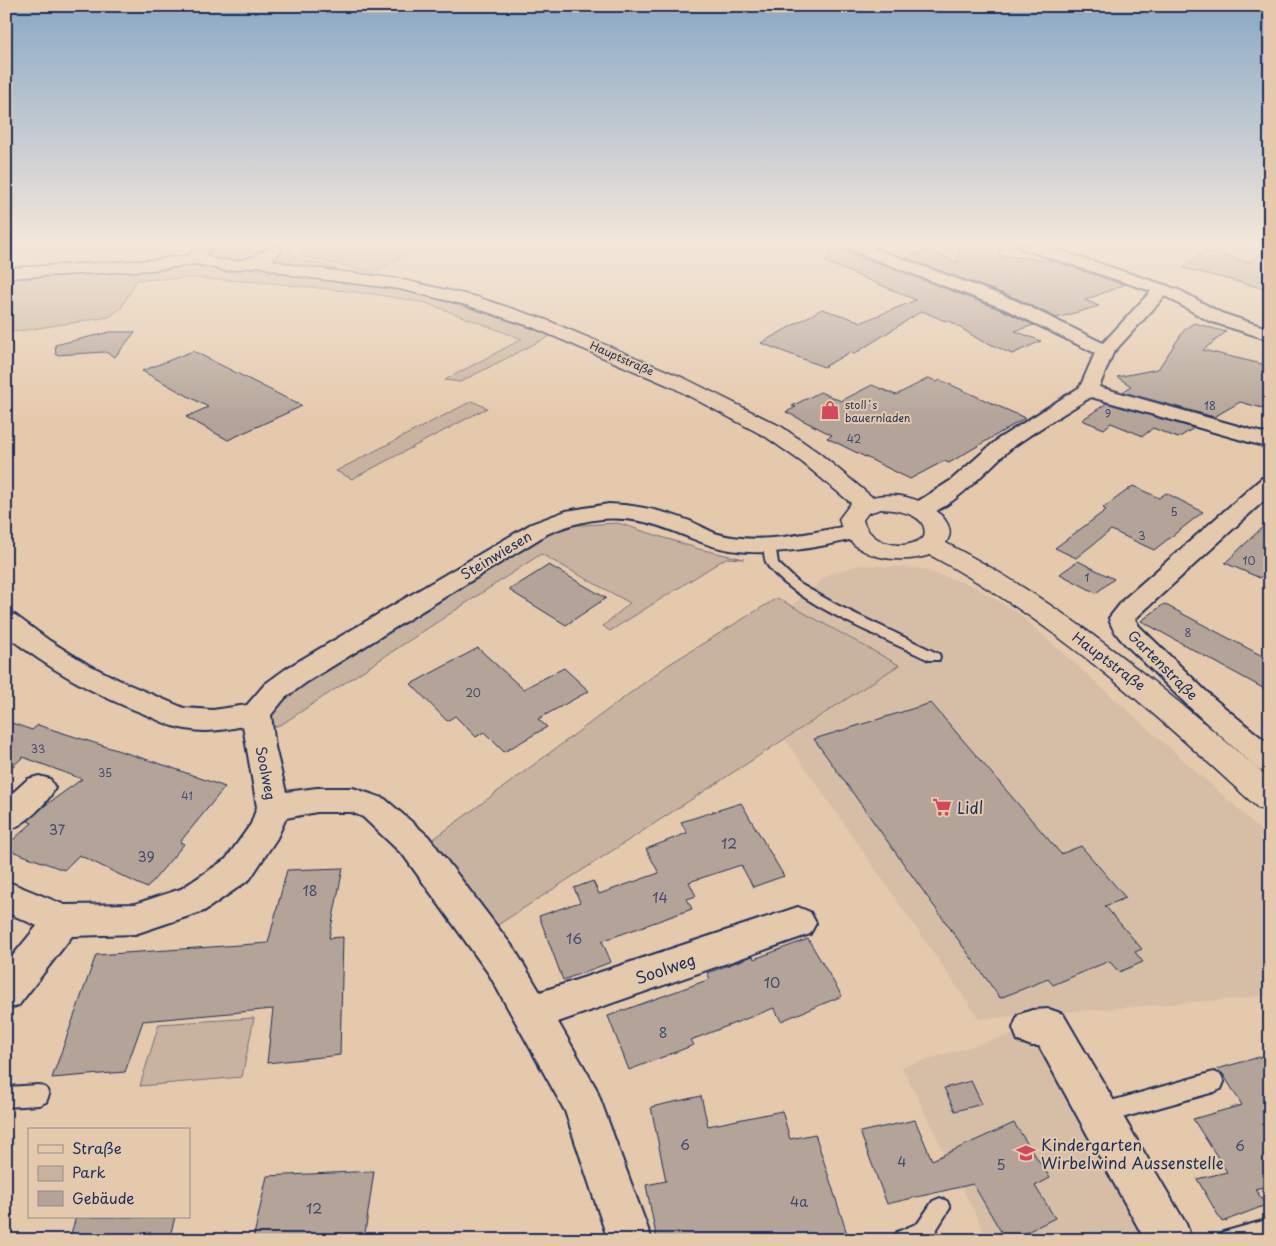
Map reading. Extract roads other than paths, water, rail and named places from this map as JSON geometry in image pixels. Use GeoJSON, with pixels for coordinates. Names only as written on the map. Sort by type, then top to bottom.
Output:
{"type":"FeatureCollection","features":[{"type":"Feature","properties":{"kind":"main road","name":"Hauptstraße"},"geometry":{"type":"LineString","coordinates":[[477,303],[538,323],[679,383],[765,428],[811,458],[868,505]]}},
{"type":"Feature","properties":{"kind":"main road"},"geometry":{"type":"LineString","coordinates":[[894,502],[920,510],[935,522],[938,530],[937,537],[931,545],[912,552],[885,550],[872,546],[854,532],[851,526],[851,519],[854,513],[868,505],[894,502]]}},
{"type":"Feature","properties":{"kind":"main road","name":"Hauptstraße"},"geometry":{"type":"LineString","coordinates":[[931,545],[984,572],[1088,644],[1150,692],[1270,799]]}},
{"type":"Feature","properties":{"kind":"street"},"geometry":{"type":"LineString","coordinates":[[1008,303],[1105,351]]}},
{"type":"Feature","properties":{"kind":"street"},"geometry":{"type":"LineString","coordinates":[[920,510],[958,486],[1004,443],[1088,390],[1105,351],[1149,303]]}},
{"type":"Feature","properties":{"kind":"street"},"geometry":{"type":"LineString","coordinates":[[1189,303],[1215,317],[1270,335]]}},
{"type":"Feature","properties":{"kind":"street"},"geometry":{"type":"LineString","coordinates":[[1088,390],[1270,442]]}},
{"type":"Feature","properties":{"kind":"street","name":"Gartenstraße"},"geometry":{"type":"LineString","coordinates":[[1270,483],[1133,605],[1122,618],[1123,624],[1130,632],[1202,704],[1270,762]]}},
{"type":"Feature","properties":{"kind":"street","name":"Steinwiesen"},"geometry":{"type":"LineString","coordinates":[[256,713],[275,692],[297,675],[539,529],[563,518],[612,510],[636,512],[681,525],[713,540],[748,545],[769,544]]}},
{"type":"Feature","properties":{"kind":"street"},"geometry":{"type":"LineString","coordinates":[[769,544],[854,532]]}},
{"type":"Feature","properties":{"kind":"street"},"geometry":{"type":"LineString","coordinates":[[6,620],[36,645],[82,674],[140,702],[187,719],[222,720],[256,713]]}},
{"type":"Feature","properties":{"kind":"street","name":"Soolweg"},"geometry":{"type":"LineString","coordinates":[[256,713],[260,747],[273,807],[316,800],[354,800],[374,808],[416,846],[502,962],[582,1102],[630,1240]]}},
{"type":"Feature","properties":{"kind":"street"},"geometry":{"type":"LineString","coordinates":[[6,818],[39,788]]}},
{"type":"Feature","properties":{"kind":"street"},"geometry":{"type":"LineString","coordinates":[[6,896],[63,921],[135,919],[192,900],[238,869],[266,829],[273,807]]}},
{"type":"Feature","properties":{"kind":"street"},"geometry":{"type":"LineString","coordinates":[[6,993],[63,921]]}},
{"type":"Feature","properties":{"kind":"street","name":"Soolweg"},"geometry":{"type":"LineString","coordinates":[[532,1013],[798,923]]}},
{"type":"Feature","properties":{"kind":"street"},"geometry":{"type":"LineString","coordinates":[[1032,1028],[1049,1027],[1170,1240]]}},
{"type":"Feature","properties":{"kind":"lane"},"geometry":{"type":"LineString","coordinates":[[769,544],[772,564],[796,587],[833,608],[934,657]]}},
{"type":"Feature","properties":{"kind":"lane"},"geometry":{"type":"LineString","coordinates":[[1099,1115],[1214,1082]]}},
{"type":"Feature","properties":{"kind":"lane"},"geometry":{"type":"LineString","coordinates":[[6,1096],[39,1095]]}},
{"type":"Feature","properties":{"kind":"lane"},"geometry":{"type":"LineString","coordinates":[[905,1240],[925,1230],[940,1208]]}},
{"type":"Feature","properties":{"kind":"lane"},"geometry":{"type":"LineString","coordinates":[[1231,1240],[1270,1230]]}},
{"type":"Feature","properties":{"kind":"place","name":"stoll´s bauernladen"},"geometry":{"type":"Point","coordinates":[830,410]}},
{"type":"Feature","properties":{"kind":"place","name":"Lidl"},"geometry":{"type":"Point","coordinates":[942,807]}},
{"type":"Feature","properties":{"kind":"place","name":"Kindergarten Wirbelwind Aussenstelle"},"geometry":{"type":"Point","coordinates":[1026,1153]}}]}
